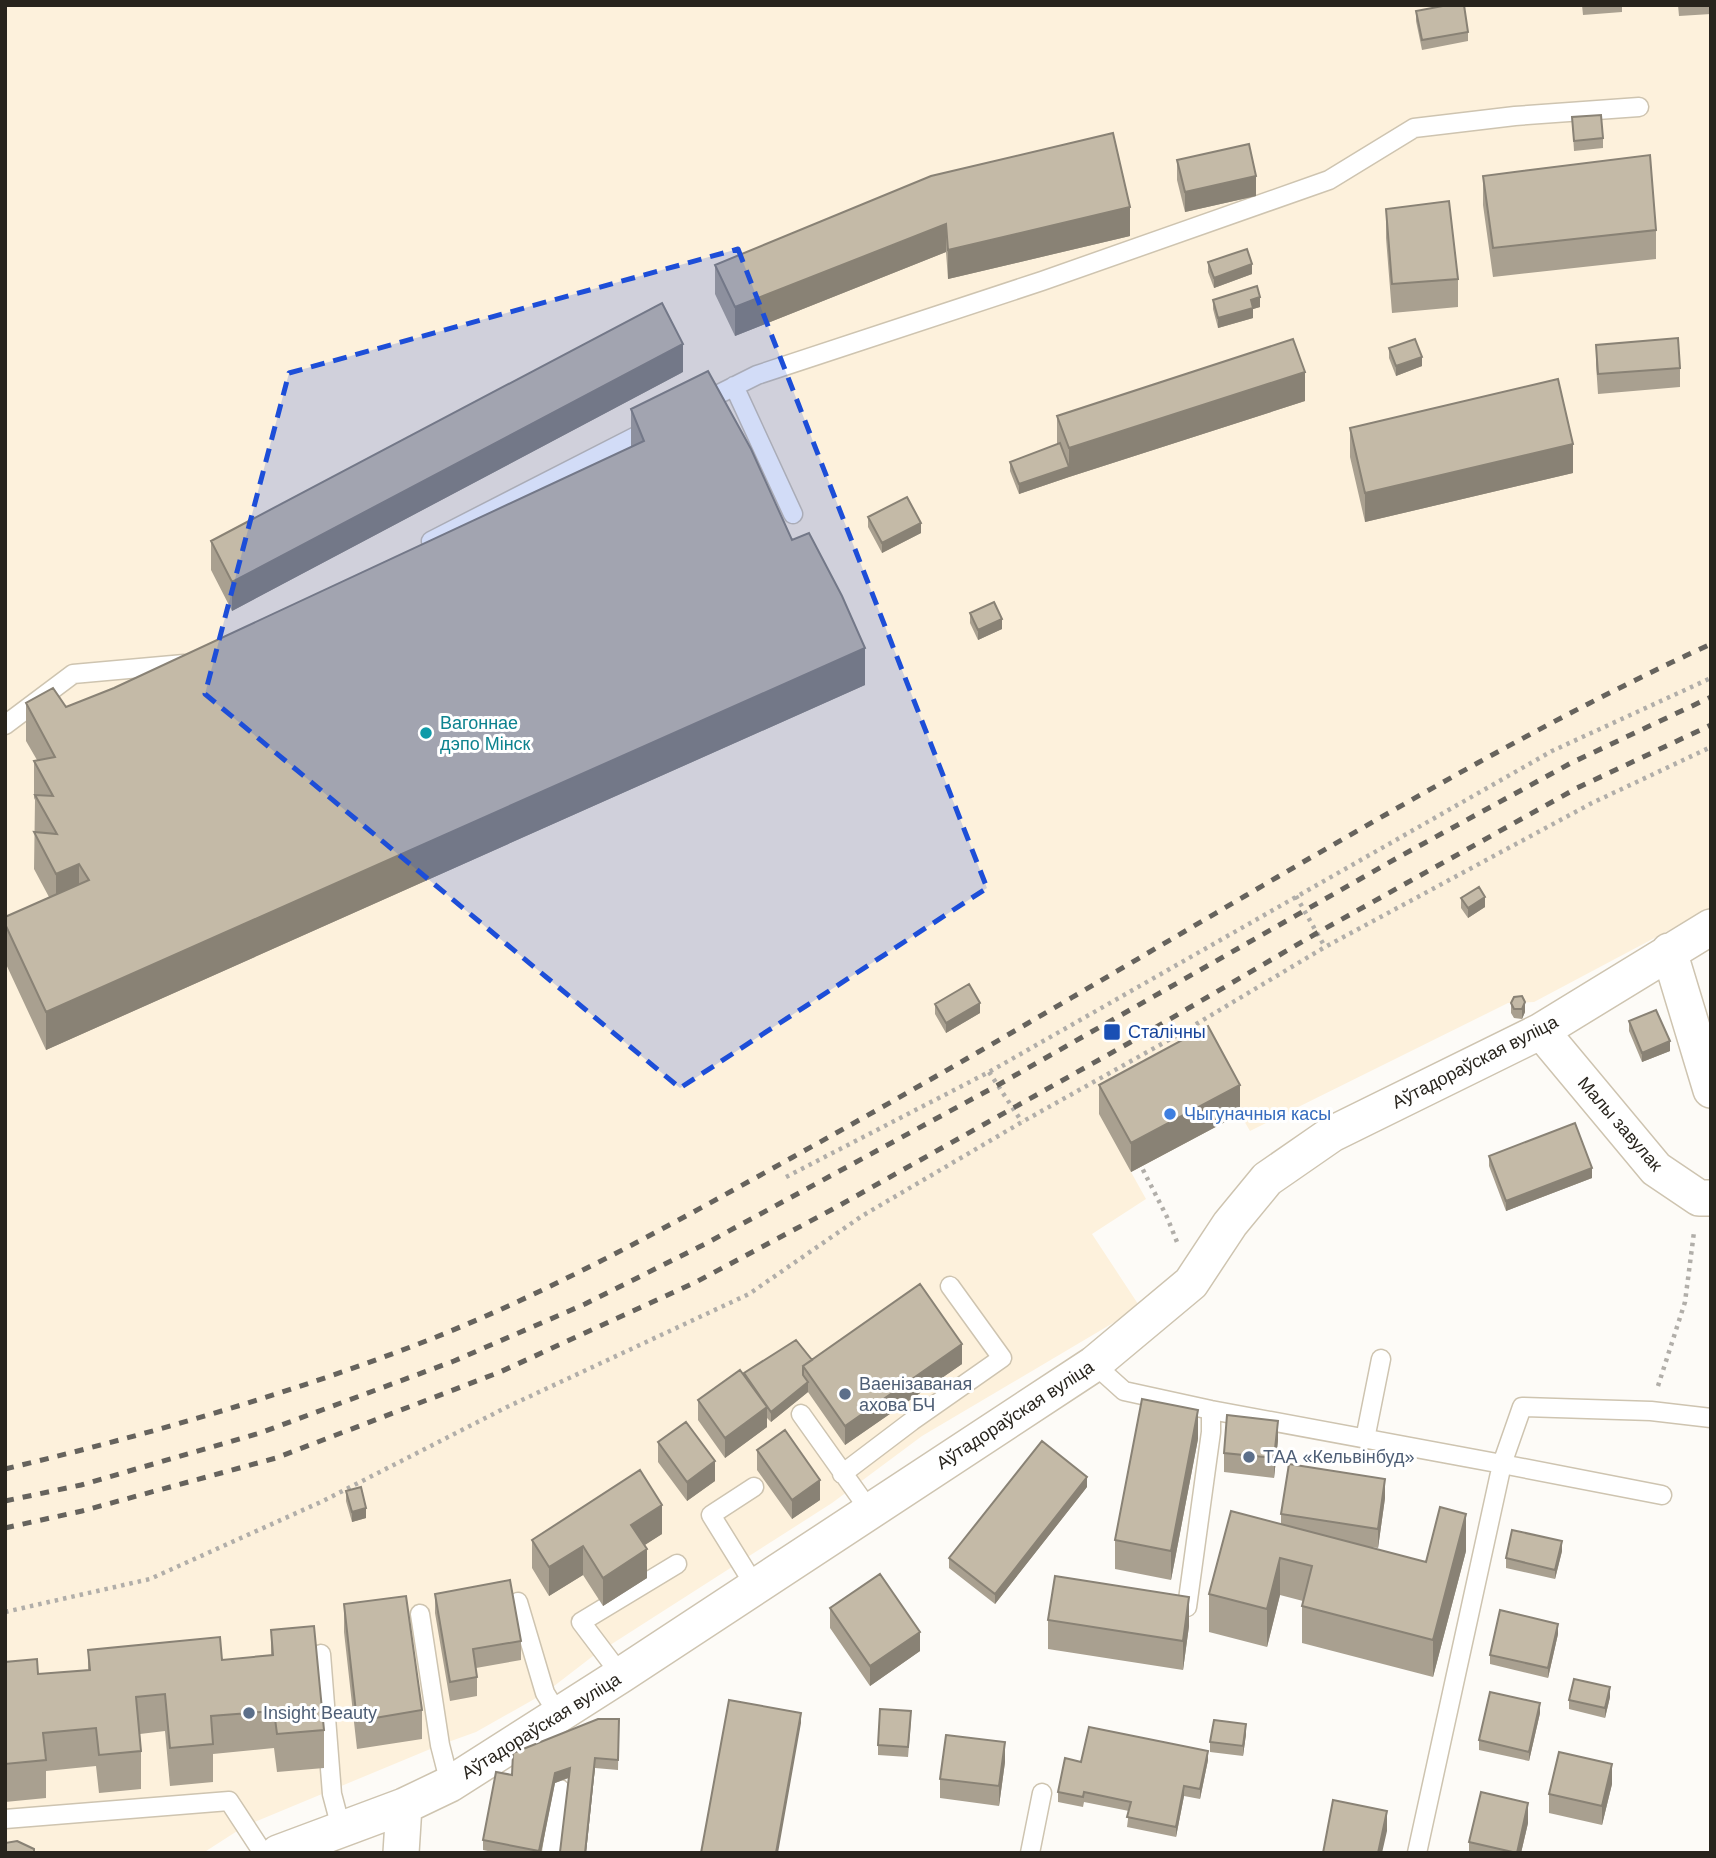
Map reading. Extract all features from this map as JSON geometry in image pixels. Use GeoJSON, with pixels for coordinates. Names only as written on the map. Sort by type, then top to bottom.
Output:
{"type":"FeatureCollection","features":[{"type":"Feature","properties":{"kind":"street","name":"Аўтадораўская вуліца"},"geometry":{"type":"LineString","coordinates":[[278,1853],[404,1806],[450,1784],[621,1675],[1094,1364],[1191,1283],[1230,1224],[1267,1179],[1332,1134],[1541,1031],[1669,950],[1711,927]]}},
{"type":"Feature","properties":{"kind":"street"},"geometry":{"type":"LineString","coordinates":[[1669,950],[1711,1090]]}},
{"type":"Feature","properties":{"kind":"street","name":"Малы завулак"},"geometry":{"type":"LineString","coordinates":[[1541,1031],[1656,1169],[1705,1198]]}},
{"type":"Feature","properties":{"kind":"street"},"geometry":{"type":"LineString","coordinates":[[401,1853],[404,1806]]}},
{"type":"Feature","properties":{"kind":"lane"},"geometry":{"type":"LineString","coordinates":[[413,550],[757,375],[1042,281],[1329,180],[1414,128],[1515,116],[1639,107]]}},
{"type":"Feature","properties":{"kind":"lane"},"geometry":{"type":"LineString","coordinates":[[734,386],[793,513]]}},
{"type":"Feature","properties":{"kind":"lane"},"geometry":{"type":"LineString","coordinates":[[5,725],[73,674],[191,664],[203,657]]}},
{"type":"Feature","properties":{"kind":"lane"},"geometry":{"type":"LineString","coordinates":[[842,1474],[1002,1358],[950,1286]]}},
{"type":"Feature","properties":{"kind":"lane"},"geometry":{"type":"LineString","coordinates":[[1365,1439],[1381,1359]]}},
{"type":"Feature","properties":{"kind":"lane"},"geometry":{"type":"LineString","coordinates":[[1094,1364],[1124,1391],[1211,1410],[1662,1495]]}},
{"type":"Feature","properties":{"kind":"lane"},"geometry":{"type":"LineString","coordinates":[[1417,1853],[1502,1464],[1522,1407],[1650,1411],[1711,1418]]}},
{"type":"Feature","properties":{"kind":"lane"},"geometry":{"type":"LineString","coordinates":[[1187,1607],[1211,1432],[1211,1410]]}},
{"type":"Feature","properties":{"kind":"lane"},"geometry":{"type":"LineString","coordinates":[[801,1414],[870,1511]]}},
{"type":"Feature","properties":{"kind":"lane"},"geometry":{"type":"LineString","coordinates":[[754,1487],[711,1515],[755,1586]]}},
{"type":"Feature","properties":{"kind":"lane"},"geometry":{"type":"LineString","coordinates":[[621,1675],[581,1622],[677,1564]]}},
{"type":"Feature","properties":{"kind":"lane"},"geometry":{"type":"LineString","coordinates":[[518,1602],[545,1693],[558,1714]]}},
{"type":"Feature","properties":{"kind":"lane"},"geometry":{"type":"LineString","coordinates":[[420,1614],[440,1745],[450,1784]]}},
{"type":"Feature","properties":{"kind":"lane"},"geometry":{"type":"LineString","coordinates":[[321,1654],[332,1794],[341,1828]]}},
{"type":"Feature","properties":{"kind":"lane"},"geometry":{"type":"LineString","coordinates":[[551,1853],[560,1789]]}},
{"type":"Feature","properties":{"kind":"lane"},"geometry":{"type":"LineString","coordinates":[[1030,1853],[1042,1793]]}},
{"type":"Feature","properties":{"kind":"lane"},"geometry":{"type":"LineString","coordinates":[[5,1819],[229,1801],[263,1853]]}},
{"type":"Feature","properties":{"kind":"path"},"geometry":{"type":"LineString","coordinates":[[786,1177],[989,1072],[1552,751],[1711,678]]}},
{"type":"Feature","properties":{"kind":"path"},"geometry":{"type":"LineString","coordinates":[[5,1612],[150,1579],[323,1501],[507,1407],[749,1294],[862,1216],[1183,1032],[1325,947],[1592,803],[1711,747]]}},
{"type":"Feature","properties":{"kind":"path"},"geometry":{"type":"LineString","coordinates":[[1296,896],[1325,947]]}},
{"type":"Feature","properties":{"kind":"path"},"geometry":{"type":"LineString","coordinates":[[1183,1032],[1187,1042]]}},
{"type":"Feature","properties":{"kind":"path"},"geometry":{"type":"LineString","coordinates":[[989,1072],[1022,1122]]}},
{"type":"Feature","properties":{"kind":"path"},"geometry":{"type":"LineString","coordinates":[[1137,1158],[1167,1217]]}},
{"type":"Feature","properties":{"kind":"path"},"geometry":{"type":"LineString","coordinates":[[1650,1411],[1685,1302],[1705,1198]]}},
{"type":"Feature","properties":{"kind":"highlighted area"},"geometry":{"type":"Polygon","coordinates":[[[738,249],[987,888],[680,1088],[205,694],[289,373],[738,249]]]}},
{"type":"Feature","properties":{"kind":"shaded area"},"geometry":{"type":"Polygon","coordinates":[[[5,5],[1711,5],[1711,908],[1534,1002],[1508,1003],[1250,1131],[1240,1114],[1131,1172],[1146,1199],[1092,1234],[1140,1307],[922,1436],[832,1503],[593,1656],[545,1693],[476,1732],[245,1826],[203,1853],[5,1853],[5,5]]]}},
{"type":"Feature","properties":{"kind":"building"},"geometry":{"type":"Polygon","coordinates":[[[1464,5],[1468,32],[1422,40],[1416,11],[1464,5]]]}},
{"type":"Feature","properties":{"kind":"building"},"geometry":{"type":"Polygon","coordinates":[[[1601,115],[1603,138],[1574,141],[1572,117],[1601,115]]]}},
{"type":"Feature","properties":{"kind":"building"},"geometry":{"type":"Polygon","coordinates":[[[1113,133],[1130,207],[948,250],[946,224],[735,307],[715,265],[931,176],[1113,133]]]}},
{"type":"Feature","properties":{"kind":"building"},"geometry":{"type":"Polygon","coordinates":[[[1249,144],[1256,176],[1185,192],[1177,160],[1249,144]]]}},
{"type":"Feature","properties":{"kind":"building"},"geometry":{"type":"Polygon","coordinates":[[[1650,155],[1656,230],[1493,248],[1483,176],[1650,155]]]}},
{"type":"Feature","properties":{"kind":"building"},"geometry":{"type":"Polygon","coordinates":[[[1449,201],[1458,279],[1392,284],[1386,209],[1449,201]]]}},
{"type":"Feature","properties":{"kind":"building"},"geometry":{"type":"Polygon","coordinates":[[[1247,249],[1252,264],[1214,278],[1208,262],[1247,249]]]}},
{"type":"Feature","properties":{"kind":"building"},"geometry":{"type":"Polygon","coordinates":[[[1257,286],[1260,297],[1251,300],[1253,308],[1218,318],[1213,300],[1257,286]]]}},
{"type":"Feature","properties":{"kind":"building"},"geometry":{"type":"Polygon","coordinates":[[[662,303],[683,344],[232,582],[211,541],[662,303]]]}},
{"type":"Feature","properties":{"kind":"building"},"geometry":{"type":"Polygon","coordinates":[[[1678,338],[1680,368],[1598,374],[1596,345],[1678,338]]]}},
{"type":"Feature","properties":{"kind":"building"},"geometry":{"type":"Polygon","coordinates":[[[1293,339],[1305,372],[1069,448],[1057,416],[1293,339]]]}},
{"type":"Feature","properties":{"kind":"building"},"geometry":{"type":"Polygon","coordinates":[[[1415,339],[1422,357],[1396,366],[1389,348],[1415,339]]]}},
{"type":"Feature","properties":{"kind":"building","name":"Вагоннае дэпо Мінск"},"geometry":{"type":"Polygon","coordinates":[[[708,371],[751,449],[792,540],[809,533],[865,648],[46,1012],[5,924],[5,917],[89,880],[79,864],[56,874],[34,832],[57,834],[35,795],[53,796],[34,761],[55,757],[26,703],[53,688],[66,707],[114,688],[644,441],[631,409],[708,371]]]}},
{"type":"Feature","properties":{"kind":"building"},"geometry":{"type":"Polygon","coordinates":[[[1558,379],[1573,444],[1365,493],[1350,428],[1558,379]]]}},
{"type":"Feature","properties":{"kind":"building"},"geometry":{"type":"Polygon","coordinates":[[[1060,443],[1069,467],[1019,484],[1010,462],[1060,443]]]}},
{"type":"Feature","properties":{"kind":"building"},"geometry":{"type":"Polygon","coordinates":[[[907,497],[921,523],[882,543],[868,517],[907,497]]]}},
{"type":"Feature","properties":{"kind":"building"},"geometry":{"type":"Polygon","coordinates":[[[994,602],[1002,619],[978,630],[970,613],[994,602]]]}},
{"type":"Feature","properties":{"kind":"building"},"geometry":{"type":"Polygon","coordinates":[[[1479,887],[1485,897],[1468,908],[1461,898],[1479,887]]]}},
{"type":"Feature","properties":{"kind":"building"},"geometry":{"type":"Polygon","coordinates":[[[969,984],[980,1003],[946,1023],[935,1004],[969,984]]]}},
{"type":"Feature","properties":{"kind":"building"},"geometry":{"type":"Polygon","coordinates":[[[1522,996],[1525,1002],[1522,1009],[1514,1009],[1511,1003],[1514,997],[1522,996]]]}},
{"type":"Feature","properties":{"kind":"building"},"geometry":{"type":"Polygon","coordinates":[[[1656,1010],[1670,1041],[1642,1053],[1629,1021],[1656,1010]]]}},
{"type":"Feature","properties":{"kind":"building"},"geometry":{"type":"Polygon","coordinates":[[[1208,1026],[1240,1085],[1131,1143],[1099,1085],[1208,1026]]]}},
{"type":"Feature","properties":{"kind":"building"},"geometry":{"type":"Polygon","coordinates":[[[1575,1123],[1592,1168],[1506,1201],[1489,1156],[1575,1123]]]}},
{"type":"Feature","properties":{"kind":"building"},"geometry":{"type":"Polygon","coordinates":[[[920,1284],[962,1344],[845,1426],[803,1366],[920,1284]]]}},
{"type":"Feature","properties":{"kind":"building"},"geometry":{"type":"Polygon","coordinates":[[[796,1340],[812,1360],[803,1366],[803,1375],[808,1382],[771,1412],[744,1373],[796,1340]]]}},
{"type":"Feature","properties":{"kind":"building"},"geometry":{"type":"Polygon","coordinates":[[[740,1370],[767,1407],[725,1438],[698,1400],[740,1370]]]}},
{"type":"Feature","properties":{"kind":"building"},"geometry":{"type":"Polygon","coordinates":[[[1142,1399],[1198,1410],[1171,1551],[1115,1540],[1142,1399]]]}},
{"type":"Feature","properties":{"kind":"building"},"geometry":{"type":"Polygon","coordinates":[[[1227,1415],[1278,1421],[1274,1458],[1224,1453],[1227,1415]]]}},
{"type":"Feature","properties":{"kind":"building"},"geometry":{"type":"Polygon","coordinates":[[[686,1422],[715,1461],[687,1482],[658,1442],[686,1422]]]}},
{"type":"Feature","properties":{"kind":"building"},"geometry":{"type":"Polygon","coordinates":[[[785,1430],[820,1480],[792,1500],[757,1450],[785,1430]]]}},
{"type":"Feature","properties":{"kind":"building"},"geometry":{"type":"Polygon","coordinates":[[[1042,1441],[1087,1477],[995,1594],[949,1558],[1042,1441]]]}},
{"type":"Feature","properties":{"kind":"building"},"geometry":{"type":"Polygon","coordinates":[[[1289,1464],[1385,1479],[1378,1529],[1281,1514],[1289,1464]]]}},
{"type":"Feature","properties":{"kind":"building"},"geometry":{"type":"Polygon","coordinates":[[[640,1470],[662,1505],[631,1525],[647,1549],[603,1578],[583,1546],[549,1567],[532,1540],[640,1470]]]}},
{"type":"Feature","properties":{"kind":"building"},"geometry":{"type":"Polygon","coordinates":[[[361,1487],[366,1508],[352,1512],[346,1491],[361,1487]]]}},
{"type":"Feature","properties":{"kind":"building"},"geometry":{"type":"Polygon","coordinates":[[[1440,1507],[1466,1514],[1433,1640],[1302,1606],[1312,1566],[1280,1558],[1267,1609],[1209,1594],[1231,1511],[1426,1562],[1440,1507]]]}},
{"type":"Feature","properties":{"kind":"building"},"geometry":{"type":"Polygon","coordinates":[[[1512,1530],[1562,1541],[1555,1570],[1506,1558],[1512,1530]]]}},
{"type":"Feature","properties":{"kind":"building"},"geometry":{"type":"Polygon","coordinates":[[[880,1574],[920,1632],[870,1666],[830,1608],[880,1574]]]}},
{"type":"Feature","properties":{"kind":"building"},"geometry":{"type":"Polygon","coordinates":[[[1055,1576],[1189,1597],[1183,1641],[1048,1620],[1055,1576]]]}},
{"type":"Feature","properties":{"kind":"building"},"geometry":{"type":"Polygon","coordinates":[[[510,1580],[521,1641],[473,1649],[477,1677],[450,1682],[435,1594],[510,1580]]]}},
{"type":"Feature","properties":{"kind":"building"},"geometry":{"type":"Polygon","coordinates":[[[406,1596],[422,1710],[357,1721],[344,1604],[406,1596]]]}},
{"type":"Feature","properties":{"kind":"building"},"geometry":{"type":"Polygon","coordinates":[[[1500,1610],[1558,1624],[1548,1668],[1490,1655],[1500,1610]]]}},
{"type":"Feature","properties":{"kind":"building"},"geometry":{"type":"Polygon","coordinates":[[[314,1626],[324,1730],[277,1734],[274,1711],[211,1716],[213,1744],[170,1748],[165,1694],[136,1697],[141,1751],[99,1755],[96,1728],[43,1733],[46,1760],[5,1764],[5,1662],[37,1659],[38,1674],[90,1670],[88,1650],[220,1637],[222,1660],[273,1655],[271,1630],[314,1626]]]}},
{"type":"Feature","properties":{"kind":"building"},"geometry":{"type":"Polygon","coordinates":[[[1574,1679],[1610,1687],[1605,1708],[1569,1700],[1574,1679]]]}},
{"type":"Feature","properties":{"kind":"building"},"geometry":{"type":"Polygon","coordinates":[[[1490,1692],[1540,1703],[1529,1752],[1479,1740],[1490,1692]]]}},
{"type":"Feature","properties":{"kind":"building"},"geometry":{"type":"Polygon","coordinates":[[[729,1700],[801,1713],[776,1853],[701,1853],[729,1700]]]}},
{"type":"Feature","properties":{"kind":"building"},"geometry":{"type":"Polygon","coordinates":[[[880,1709],[911,1711],[908,1747],[878,1745],[880,1709]]]}},
{"type":"Feature","properties":{"kind":"building"},"geometry":{"type":"Polygon","coordinates":[[[598,1719],[619,1719],[618,1760],[595,1758],[585,1853],[560,1852],[570,1768],[555,1773],[539,1851],[483,1840],[496,1772],[512,1775],[513,1753],[598,1719]]]}},
{"type":"Feature","properties":{"kind":"building"},"geometry":{"type":"Polygon","coordinates":[[[1214,1720],[1246,1724],[1243,1746],[1210,1742],[1214,1720]]]}},
{"type":"Feature","properties":{"kind":"building"},"geometry":{"type":"Polygon","coordinates":[[[1089,1727],[1208,1751],[1200,1789],[1184,1786],[1176,1827],[1127,1817],[1131,1802],[1084,1792],[1083,1797],[1058,1792],[1065,1758],[1081,1762],[1089,1727]]]}},
{"type":"Feature","properties":{"kind":"building"},"geometry":{"type":"Polygon","coordinates":[[[946,1735],[1005,1742],[999,1786],[940,1779],[946,1735]]]}},
{"type":"Feature","properties":{"kind":"building"},"geometry":{"type":"Polygon","coordinates":[[[1559,1752],[1612,1764],[1602,1806],[1549,1794],[1559,1752]]]}},
{"type":"Feature","properties":{"kind":"building"},"geometry":{"type":"Polygon","coordinates":[[[1481,1792],[1528,1803],[1517,1853],[1469,1842],[1481,1792]]]}},
{"type":"Feature","properties":{"kind":"building"},"geometry":{"type":"Polygon","coordinates":[[[1333,1800],[1387,1811],[1378,1853],[1323,1853],[1333,1800]]]}},
{"type":"Feature","properties":{"kind":"building"},"geometry":{"type":"Polygon","coordinates":[[[17,1841],[34,1849],[34,1853],[5,1853],[5,1843],[17,1841]]]}},
{"type":"Feature","properties":{"kind":"railway"},"geometry":{"type":"LineString","coordinates":[[5,1469],[165,1428],[323,1379],[426,1341],[567,1278],[857,1121],[1451,778],[1606,695],[1711,644]]}},
{"type":"Feature","properties":{"kind":"railway"},"geometry":{"type":"LineString","coordinates":[[5,1501],[81,1485],[260,1433],[454,1361],[585,1304],[705,1244],[998,1085],[1397,858],[1571,763],[1711,697]]}},
{"type":"Feature","properties":{"kind":"railway"},"geometry":{"type":"LineString","coordinates":[[5,1528],[82,1511],[276,1458],[500,1372],[696,1282],[833,1209],[1577,788],[1711,725]]}},
{"type":"Feature","properties":{"kind":"place","name":"Вагоннае дэпо Мінск"},"geometry":{"type":"Point","coordinates":[426,733]}},
{"type":"Feature","properties":{"kind":"place","name":"Сталічны"},"geometry":{"type":"Point","coordinates":[1112,1032]}},
{"type":"Feature","properties":{"kind":"place","name":"Чыгуначныя касы"},"geometry":{"type":"Point","coordinates":[1170,1114]}},
{"type":"Feature","properties":{"kind":"place","name":"Ваенізаваная ахова БЧ"},"geometry":{"type":"Point","coordinates":[845,1394]}},
{"type":"Feature","properties":{"kind":"place","name":"ТАА «Кельвінбуд»"},"geometry":{"type":"Point","coordinates":[1249,1457]}},
{"type":"Feature","properties":{"kind":"place","name":"Insight Beauty"},"geometry":{"type":"Point","coordinates":[249,1713]}}]}
